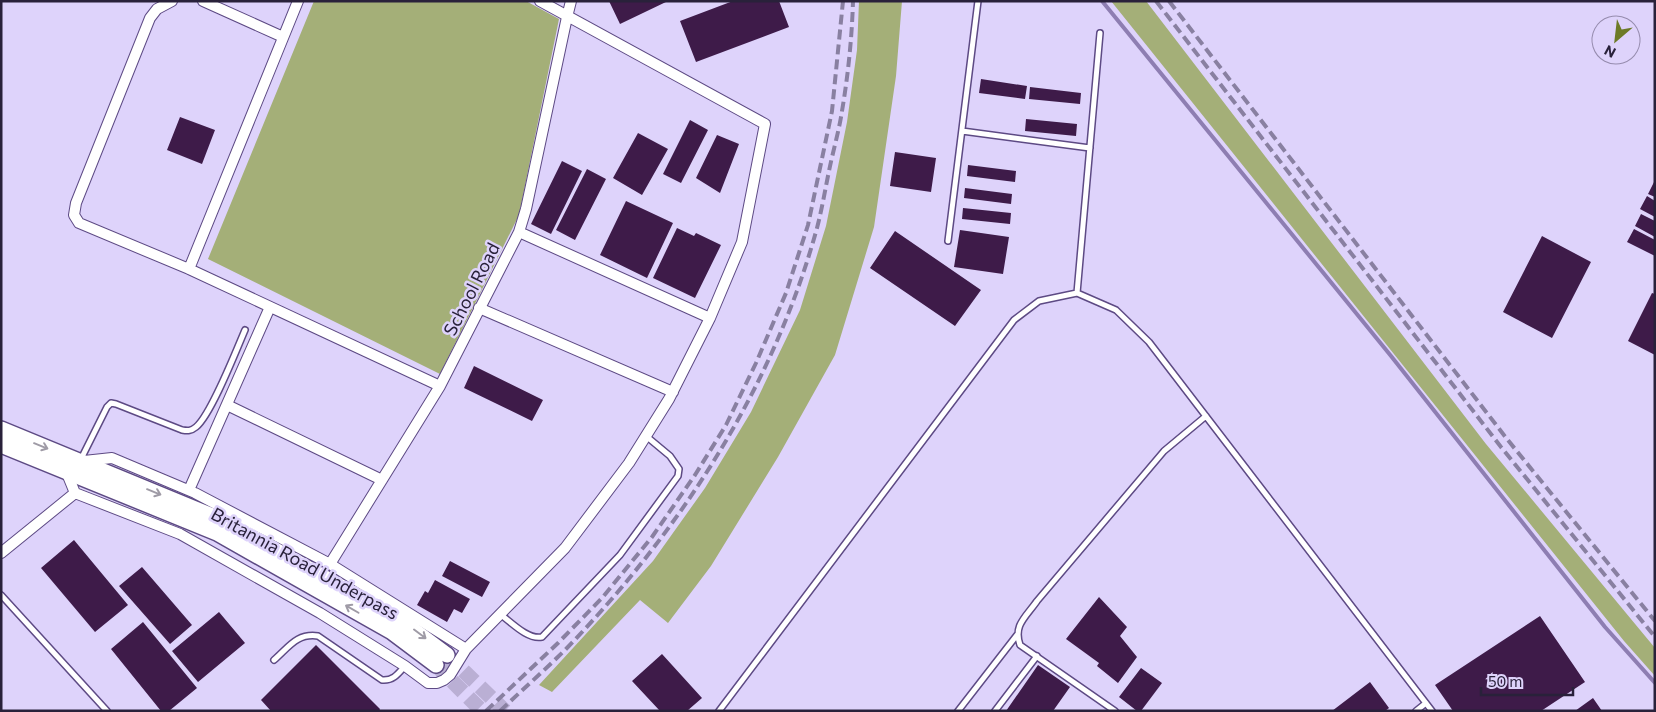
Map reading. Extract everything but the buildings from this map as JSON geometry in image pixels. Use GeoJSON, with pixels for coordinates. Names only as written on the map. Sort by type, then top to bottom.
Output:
{"type":"FeatureCollection","features":[{"type":"Feature","properties":{"kind":"main road","name":"Britannia Road Underpass"},"geometry":{"type":"LineString","coordinates":[[1,429],[222,520],[400,620],[442,660],[217,532],[1,445]]}},
{"type":"Feature","properties":{"kind":"street"},"geometry":{"type":"LineString","coordinates":[[172,1],[158,9],[150,18],[76,202],[74,215],[79,222],[188,268],[440,386]]}},
{"type":"Feature","properties":{"kind":"street"},"geometry":{"type":"LineString","coordinates":[[203,1],[283,37]]}},
{"type":"Feature","properties":{"kind":"street"},"geometry":{"type":"LineString","coordinates":[[188,268],[298,1]]}},
{"type":"Feature","properties":{"kind":"street"},"geometry":{"type":"LineString","coordinates":[[66,471],[75,492],[180,534],[320,614],[405,666],[428,683],[437,683],[450,675],[466,649],[565,548],[629,463],[673,392],[710,318],[742,242],[765,124],[540,1]]}},
{"type":"Feature","properties":{"kind":"street","name":"School Road"},"geometry":{"type":"LineString","coordinates":[[330,564],[440,386],[519,232],[526,209],[572,1]]}},
{"type":"Feature","properties":{"kind":"street"},"geometry":{"type":"LineString","coordinates":[[519,232],[710,318]]}},
{"type":"Feature","properties":{"kind":"street"},"geometry":{"type":"LineString","coordinates":[[189,490],[270,307]]}},
{"type":"Feature","properties":{"kind":"street"},"geometry":{"type":"LineString","coordinates":[[479,308],[673,392]]}},
{"type":"Feature","properties":{"kind":"street"},"geometry":{"type":"LineString","coordinates":[[227,405],[382,480]]}},
{"type":"Feature","properties":{"kind":"street"},"geometry":{"type":"LineString","coordinates":[[80,462],[112,458],[189,490],[330,564],[466,649]]}},
{"type":"Feature","properties":{"kind":"street"},"geometry":{"type":"LineString","coordinates":[[1,553],[75,492]]}},
{"type":"Feature","properties":{"kind":"lane"},"geometry":{"type":"LineString","coordinates":[[948,241],[978,1]]}},
{"type":"Feature","properties":{"kind":"lane"},"geometry":{"type":"LineString","coordinates":[[1077,293],[1100,33]]}},
{"type":"Feature","properties":{"kind":"lane"},"geometry":{"type":"LineString","coordinates":[[962,131],[1090,148]]}},
{"type":"Feature","properties":{"kind":"lane"},"geometry":{"type":"LineString","coordinates":[[719,711],[1014,320],[1039,301],[1077,293],[1116,310],[1149,342],[1432,711]]}},
{"type":"Feature","properties":{"kind":"lane"},"geometry":{"type":"LineString","coordinates":[[80,462],[107,407],[111,403],[182,430],[194,429],[208,410],[245,330]]}},
{"type":"Feature","properties":{"kind":"lane"},"geometry":{"type":"LineString","coordinates":[[958,711],[1016,635],[1018,628],[1037,601],[1164,450],[1206,416]]}},
{"type":"Feature","properties":{"kind":"lane"},"geometry":{"type":"LineString","coordinates":[[500,614],[531,636],[542,638],[620,555],[678,476],[679,469],[670,456],[646,436]]}},
{"type":"Feature","properties":{"kind":"lane"},"geometry":{"type":"LineString","coordinates":[[1,595],[107,711]]}},
{"type":"Feature","properties":{"kind":"lane"},"geometry":{"type":"LineString","coordinates":[[274,660],[298,638],[308,635],[318,636],[382,680],[389,680],[395,677],[405,666]]}},
{"type":"Feature","properties":{"kind":"lane"},"geometry":{"type":"LineString","coordinates":[[1016,635],[1020,645],[1115,711]]}},
{"type":"Feature","properties":{"kind":"lane"},"geometry":{"type":"LineString","coordinates":[[997,710],[1037,656]]}},
{"type":"Feature","properties":{"kind":"lane"},"geometry":{"type":"LineString","coordinates":[[1416,711],[1426,703]]}},
{"type":"Feature","properties":{"kind":"green space"},"geometry":{"type":"Polygon","coordinates":[[[314,1],[526,1],[559,19],[519,215],[440,374],[208,259],[314,1]]]}},
{"type":"Feature","properties":{"kind":"green space"},"geometry":{"type":"Polygon","coordinates":[[[859,1],[902,1],[896,76],[874,227],[835,355],[778,457],[711,566],[668,623],[640,600],[552,692],[539,685],[653,561],[705,488],[751,412],[800,310],[826,226],[847,122],[857,50],[859,1]]]}},
{"type":"Feature","properties":{"kind":"green space"},"geometry":{"type":"Polygon","coordinates":[[[1111,1],[1146,1],[1486,444],[1655,648],[1655,676],[1624,641],[1111,1]]]}},
{"type":"Feature","properties":{"kind":"waterway"},"geometry":{"type":"LineString","coordinates":[[1102,1],[1391,356],[1605,627],[1655,683]]}},
{"type":"Feature","properties":{"kind":"tunnel"},"geometry":{"type":"LineString","coordinates":[[447,655],[505,711]]}},
{"type":"Feature","properties":{"kind":"tunnel"},"geometry":{"type":"LineString","coordinates":[[436,665],[482,711]]}},
{"type":"Feature","properties":{"kind":"railway"},"geometry":{"type":"LineString","coordinates":[[486,711],[558,643],[602,598],[652,537],[695,475],[726,425],[756,363],[786,293],[808,225],[832,111],[843,1]]}},
{"type":"Feature","properties":{"kind":"railway"},"geometry":{"type":"LineString","coordinates":[[500,711],[566,649],[648,556],[718,454],[749,400],[775,345],[798,287],[817,228],[844,98],[851,42],[853,1]]}},
{"type":"Feature","properties":{"kind":"railway"},"geometry":{"type":"LineString","coordinates":[[1156,1],[1501,447],[1655,637]]}},
{"type":"Feature","properties":{"kind":"railway"},"geometry":{"type":"LineString","coordinates":[[1169,1],[1507,439],[1655,621]]}}]}
